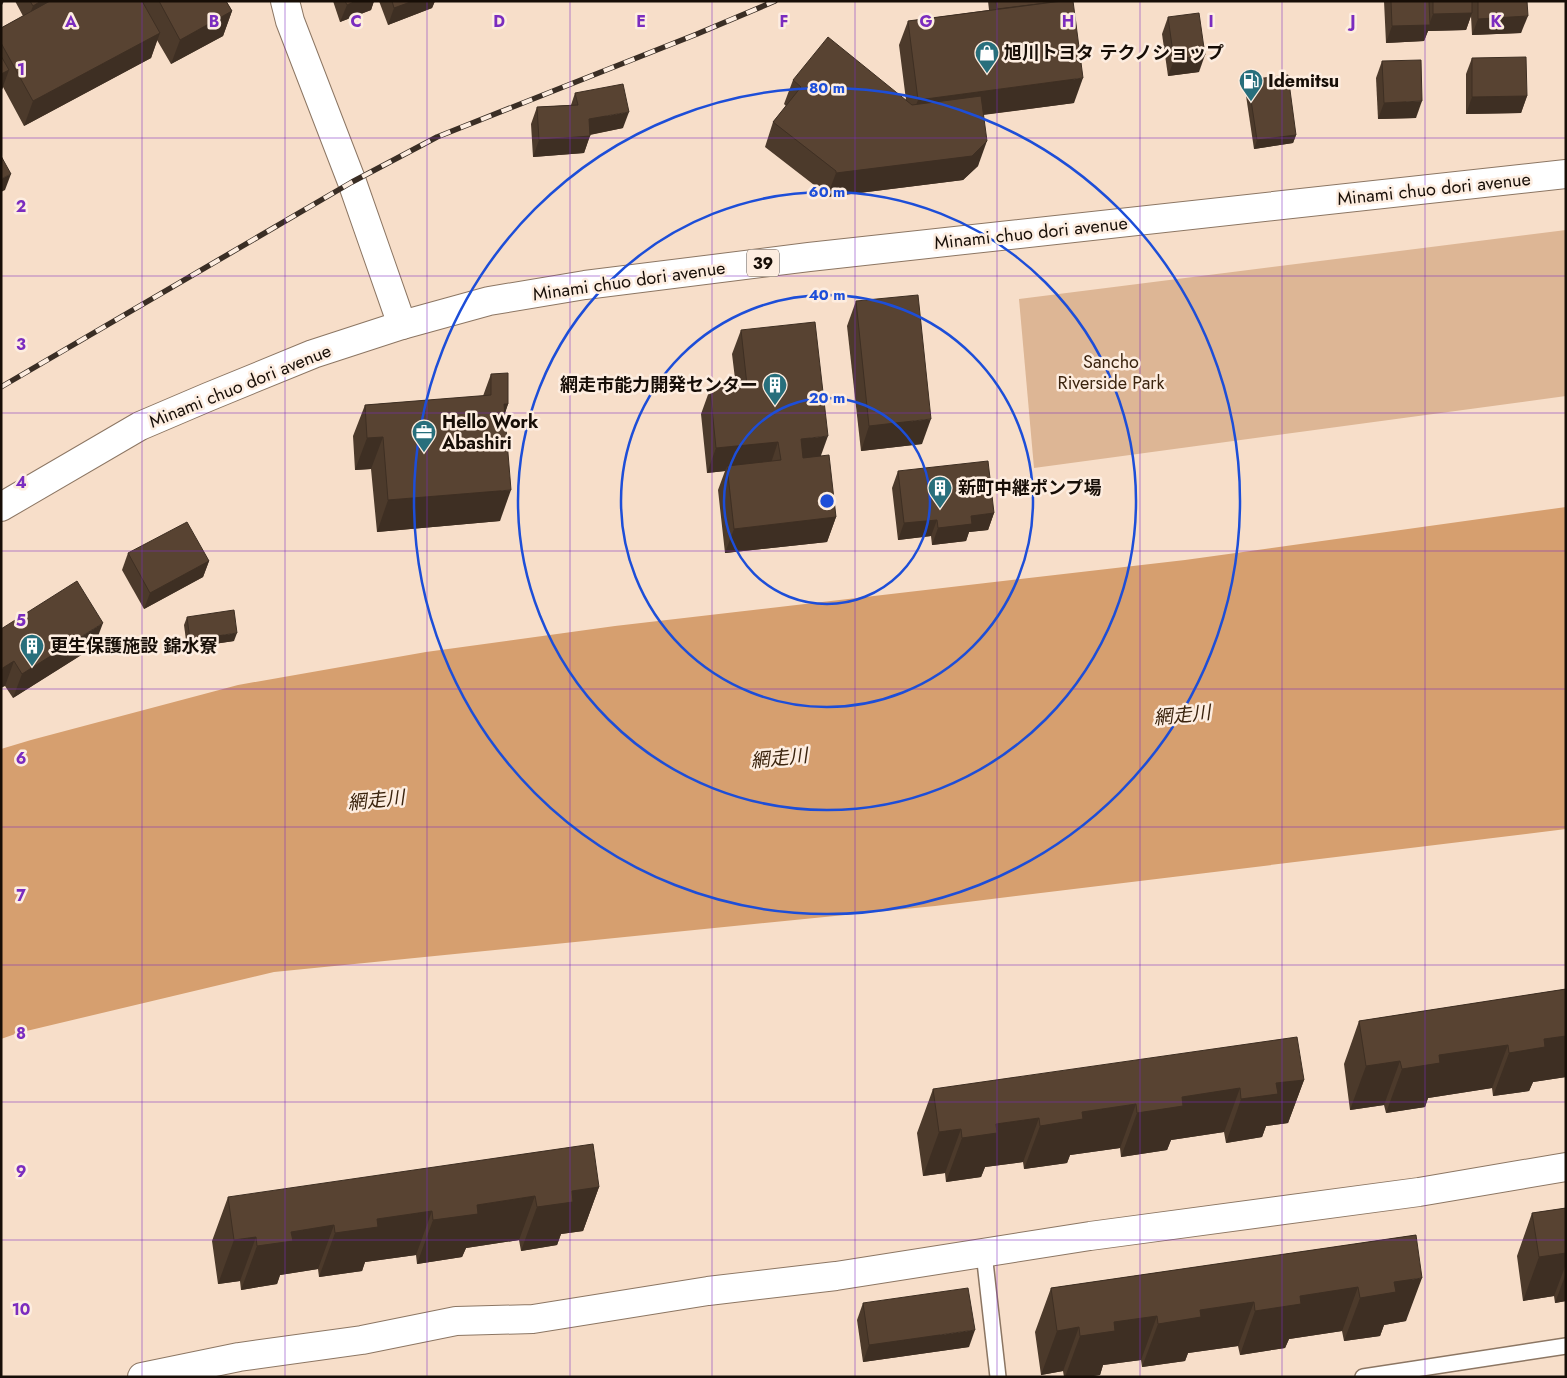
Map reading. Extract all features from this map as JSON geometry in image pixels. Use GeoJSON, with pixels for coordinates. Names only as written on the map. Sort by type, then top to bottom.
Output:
{"type":"FeatureCollection","features":[{"type":"Feature","properties":{"kind":"main road"},"geometry":{"type":"LineString","coordinates":[[285,1],[290,21],[352,182],[402,325]]}},
{"type":"Feature","properties":{"kind":"main road","name":"Minami chuo dori avenue"},"geometry":{"type":"LineString","coordinates":[[1,507],[140,426],[208,397],[312,354],[402,325],[489,301],[585,285],[809,257],[1566,174]]}},
{"type":"Feature","properties":{"kind":"main road"},"geometry":{"type":"LineString","coordinates":[[142,1377],[239,1357],[362,1340],[456,1321],[533,1319],[708,1291],[836,1276],[1090,1236],[1420,1192],[1566,1167]]}},
{"type":"Feature","properties":{"kind":"lane"},"geometry":{"type":"LineString","coordinates":[[984,1253],[998,1377]]}},
{"type":"Feature","properties":{"kind":"lane"},"geometry":{"type":"LineString","coordinates":[[1363,1377],[1566,1346]]}},
{"type":"Feature","properties":{"kind":"green space","name":"Sancho Riverside Park"},"geometry":{"type":"Polygon","coordinates":[[[1566,230],[1566,396],[1034,468],[1019,299],[1566,230]]]}},
{"type":"Feature","properties":{"kind":"water","name":"網走川"},"geometry":{"type":"Polygon","coordinates":[[[1566,507],[1566,829],[935,906],[274,972],[18,1033],[1,1039],[1,749],[238,685],[426,652],[615,626],[1185,560],[1566,507]]]}},
{"type":"Feature","properties":{"kind":"building"},"geometry":{"type":"Polygon","coordinates":[[[30,1],[41,1],[33,6],[30,1]]]}},
{"type":"Feature","properties":{"kind":"building"},"geometry":{"type":"Polygon","coordinates":[[[50,1],[142,1],[160,33],[33,101],[1,43],[1,28],[50,1]]]}},
{"type":"Feature","properties":{"kind":"building"},"geometry":{"type":"Polygon","coordinates":[[[159,1],[226,1],[232,11],[180,40],[159,1]]]}},
{"type":"Feature","properties":{"kind":"building"},"geometry":{"type":"Polygon","coordinates":[[[345,1],[356,1],[347,5],[345,1]]]}},
{"type":"Feature","properties":{"kind":"building"},"geometry":{"type":"Polygon","coordinates":[[[392,1],[413,1],[394,8],[392,1]]]}},
{"type":"Feature","properties":{"kind":"building"},"geometry":{"type":"Polygon","coordinates":[[[996,1],[1062,1],[997,9],[996,1]]]}},
{"type":"Feature","properties":{"kind":"building","name":"旭川トヨタ テクノショップ"},"geometry":{"type":"Polygon","coordinates":[[[1073,1],[1083,78],[918,100],[908,21],[1073,1]]]}},
{"type":"Feature","properties":{"kind":"building"},"geometry":{"type":"Polygon","coordinates":[[[1391,1],[1429,1],[1430,25],[1392,26],[1391,1]]]}},
{"type":"Feature","properties":{"kind":"building"},"geometry":{"type":"Polygon","coordinates":[[[1433,1],[1472,1],[1472,13],[1433,14],[1433,1]]]}},
{"type":"Feature","properties":{"kind":"building"},"geometry":{"type":"Polygon","coordinates":[[[1478,1],[1527,1],[1528,16],[1478,19],[1478,1]]]}},
{"type":"Feature","properties":{"kind":"building"},"geometry":{"type":"Polygon","coordinates":[[[1199,13],[1205,55],[1174,60],[1168,17],[1199,13]]]}},
{"type":"Feature","properties":{"kind":"building"},"geometry":{"type":"Polygon","coordinates":[[[828,37],[912,105],[981,96],[987,141],[972,156],[836,173],[836,171],[773,122],[801,87],[793,80],[828,37]]]}},
{"type":"Feature","properties":{"kind":"building"},"geometry":{"type":"Polygon","coordinates":[[[1,56],[9,70],[1,74],[1,56]]]}},
{"type":"Feature","properties":{"kind":"building"},"geometry":{"type":"Polygon","coordinates":[[[1526,57],[1527,96],[1472,97],[1472,58],[1526,57]]]}},
{"type":"Feature","properties":{"kind":"building"},"geometry":{"type":"Polygon","coordinates":[[[1421,60],[1422,101],[1384,103],[1382,61],[1421,60]]]}},
{"type":"Feature","properties":{"kind":"building"},"geometry":{"type":"Polygon","coordinates":[[[1288,75],[1296,135],[1257,140],[1248,80],[1288,75]]]}},
{"type":"Feature","properties":{"kind":"building"},"geometry":{"type":"Polygon","coordinates":[[[623,84],[629,112],[589,119],[590,136],[539,140],[537,107],[578,105],[575,93],[623,84]]]}},
{"type":"Feature","properties":{"kind":"building"},"geometry":{"type":"Polygon","coordinates":[[[1,156],[11,174],[1,179],[1,156]]]}},
{"type":"Feature","properties":{"kind":"building"},"geometry":{"type":"Polygon","coordinates":[[[918,295],[931,419],[869,426],[856,301],[918,295]]]}},
{"type":"Feature","properties":{"kind":"building"},"geometry":{"type":"Polygon","coordinates":[[[815,322],[828,436],[801,439],[803,458],[829,455],[836,517],[734,529],[727,466],[781,460],[778,442],[716,448],[710,389],[747,385],[741,330],[815,322]]]}},
{"type":"Feature","properties":{"kind":"building"},"geometry":{"type":"Polygon","coordinates":[[[508,373],[508,404],[504,404],[511,490],[388,500],[383,437],[367,438],[365,405],[491,395],[491,374],[508,373]]]}},
{"type":"Feature","properties":{"kind":"building","name":"新町中継ポンプ場"},"geometry":{"type":"Polygon","coordinates":[[[988,461],[994,513],[971,516],[972,524],[938,528],[937,520],[904,523],[898,471],[988,461]]]}},
{"type":"Feature","properties":{"kind":"building"},"geometry":{"type":"Polygon","coordinates":[[[187,522],[209,561],[150,593],[128,553],[187,522]]]}},
{"type":"Feature","properties":{"kind":"building"},"geometry":{"type":"Polygon","coordinates":[[[77,581],[103,623],[22,674],[14,661],[1,669],[1,629],[77,581]]]}},
{"type":"Feature","properties":{"kind":"building"},"geometry":{"type":"Polygon","coordinates":[[[234,610],[237,633],[190,640],[187,617],[234,610]]]}},
{"type":"Feature","properties":{"kind":"building"},"geometry":{"type":"Polygon","coordinates":[[[1566,989],[1566,1036],[1544,1039],[1545,1047],[1509,1053],[1508,1045],[1439,1055],[1440,1063],[1402,1069],[1400,1061],[1366,1066],[1359,1021],[1566,989]]]}},
{"type":"Feature","properties":{"kind":"building"},"geometry":{"type":"Polygon","coordinates":[[[1297,1037],[1304,1080],[1276,1083],[1278,1094],[1241,1099],[1240,1088],[1182,1097],[1183,1106],[1137,1113],[1136,1104],[1082,1112],[1083,1119],[1040,1126],[1039,1118],[996,1124],[997,1133],[962,1138],[961,1129],[939,1132],[933,1089],[1297,1037]]]}},
{"type":"Feature","properties":{"kind":"building"},"geometry":{"type":"Polygon","coordinates":[[[593,1144],[599,1187],[572,1191],[573,1202],[537,1207],[535,1196],[477,1205],[478,1214],[433,1220],[432,1211],[377,1219],[378,1227],[335,1233],[334,1225],[291,1232],[293,1241],[257,1246],[256,1237],[234,1240],[228,1197],[593,1144]]]}},
{"type":"Feature","properties":{"kind":"building"},"geometry":{"type":"Polygon","coordinates":[[[1566,1208],[1566,1253],[1539,1257],[1532,1213],[1566,1208]]]}},
{"type":"Feature","properties":{"kind":"building"},"geometry":{"type":"Polygon","coordinates":[[[1416,1235],[1422,1278],[1394,1282],[1396,1292],[1360,1298],[1358,1287],[1300,1296],[1301,1304],[1255,1311],[1254,1302],[1200,1310],[1201,1317],[1158,1324],[1157,1316],[1114,1322],[1115,1331],[1080,1336],[1079,1327],[1057,1331],[1051,1288],[1416,1235]]]}},
{"type":"Feature","properties":{"kind":"building"},"geometry":{"type":"Polygon","coordinates":[[[968,1288],[975,1330],[869,1345],[863,1303],[968,1288]]]}},
{"type":"Feature","properties":{"kind":"railway"},"geometry":{"type":"LineString","coordinates":[[1,387],[352,182],[437,137],[775,1]]}},
{"type":"Feature","properties":{"kind":"place","name":"旭川トヨタ テクノショップ"},"geometry":{"type":"Point","coordinates":[987,74]}},
{"type":"Feature","properties":{"kind":"place","name":"Idemitsu"},"geometry":{"type":"Point","coordinates":[1251,102]}},
{"type":"Feature","properties":{"kind":"place","name":"網走市能力開発センター"},"geometry":{"type":"Point","coordinates":[775,406]}},
{"type":"Feature","properties":{"kind":"place","name":"Hello Work Abashiri"},"geometry":{"type":"Point","coordinates":[424,453]}},
{"type":"Feature","properties":{"kind":"place","name":"新町中継ポンプ場"},"geometry":{"type":"Point","coordinates":[940,509]}},
{"type":"Feature","properties":{"kind":"place","name":"更生保護施設 錦水寮"},"geometry":{"type":"Point","coordinates":[32,667]}}]}
